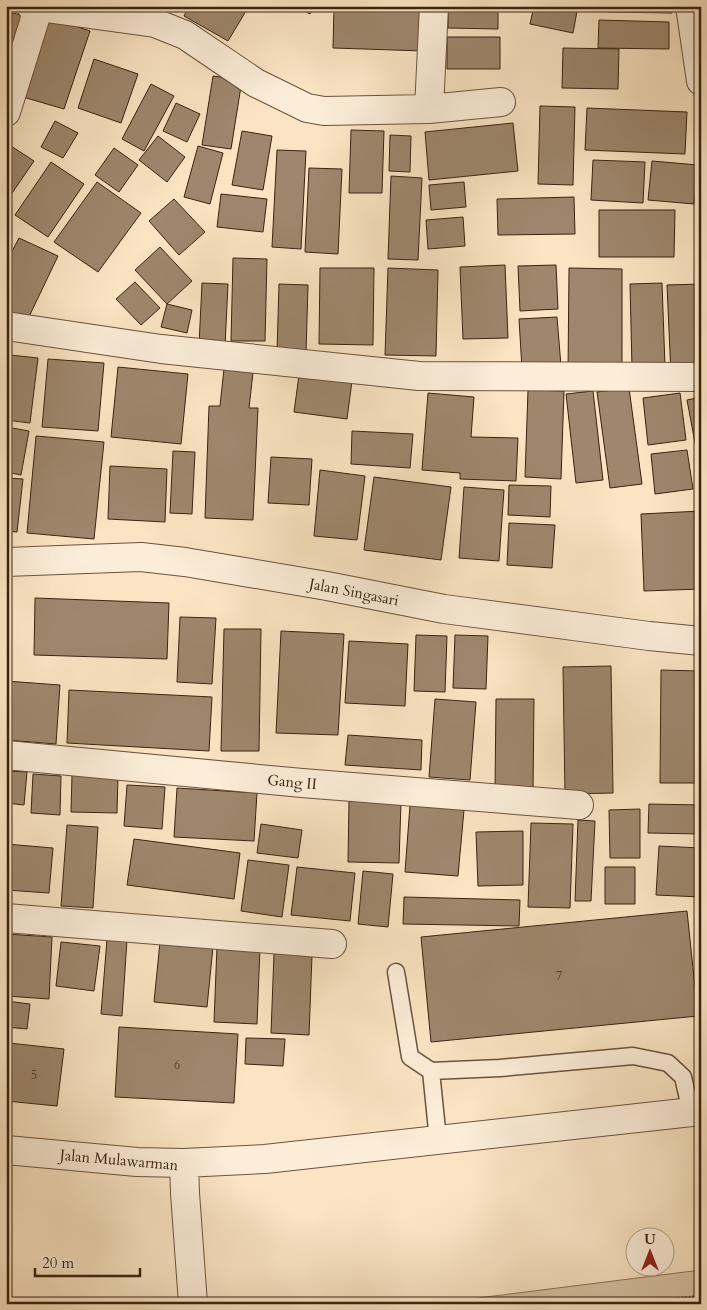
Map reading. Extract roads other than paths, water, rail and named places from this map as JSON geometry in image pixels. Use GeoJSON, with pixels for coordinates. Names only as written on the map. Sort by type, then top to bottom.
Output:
{"type":"FeatureCollection","features":[{"type":"Feature","properties":{"kind":"street"},"geometry":{"type":"LineString","coordinates":[[429,109],[434,6]]}},
{"type":"Feature","properties":{"kind":"street"},"geometry":{"type":"LineString","coordinates":[[690,6],[701,81]]}},
{"type":"Feature","properties":{"kind":"street"},"geometry":{"type":"LineString","coordinates":[[6,112],[36,7],[155,23],[185,35],[256,83],[306,108],[324,111],[429,109],[501,102]]}},
{"type":"Feature","properties":{"kind":"street"},"geometry":{"type":"LineString","coordinates":[[6,326],[161,349],[419,376],[701,377]]}},
{"type":"Feature","properties":{"kind":"street","name":"Jalan Singasari"},"geometry":{"type":"LineString","coordinates":[[6,562],[141,557],[185,562],[327,586],[444,609],[701,641]]}},
{"type":"Feature","properties":{"kind":"street","name":"Gang II"},"geometry":{"type":"LineString","coordinates":[[6,755],[302,783],[579,805]]}},
{"type":"Feature","properties":{"kind":"street"},"geometry":{"type":"LineString","coordinates":[[6,918],[332,944]]}},
{"type":"Feature","properties":{"kind":"street"},"geometry":{"type":"LineString","coordinates":[[184,1163],[265,1159],[696,1112]]}},
{"type":"Feature","properties":{"kind":"street","name":"Jalan Mulawarman"},"geometry":{"type":"LineString","coordinates":[[6,1150],[98,1159],[184,1163],[193,1304]]}},
{"type":"Feature","properties":{"kind":"lane"},"geometry":{"type":"LineString","coordinates":[[396,972],[410,1058],[431,1072],[633,1056],[668,1063],[683,1077],[696,1112]]}},
{"type":"Feature","properties":{"kind":"lane"},"geometry":{"type":"LineString","coordinates":[[431,1072],[438,1140]]}}]}
